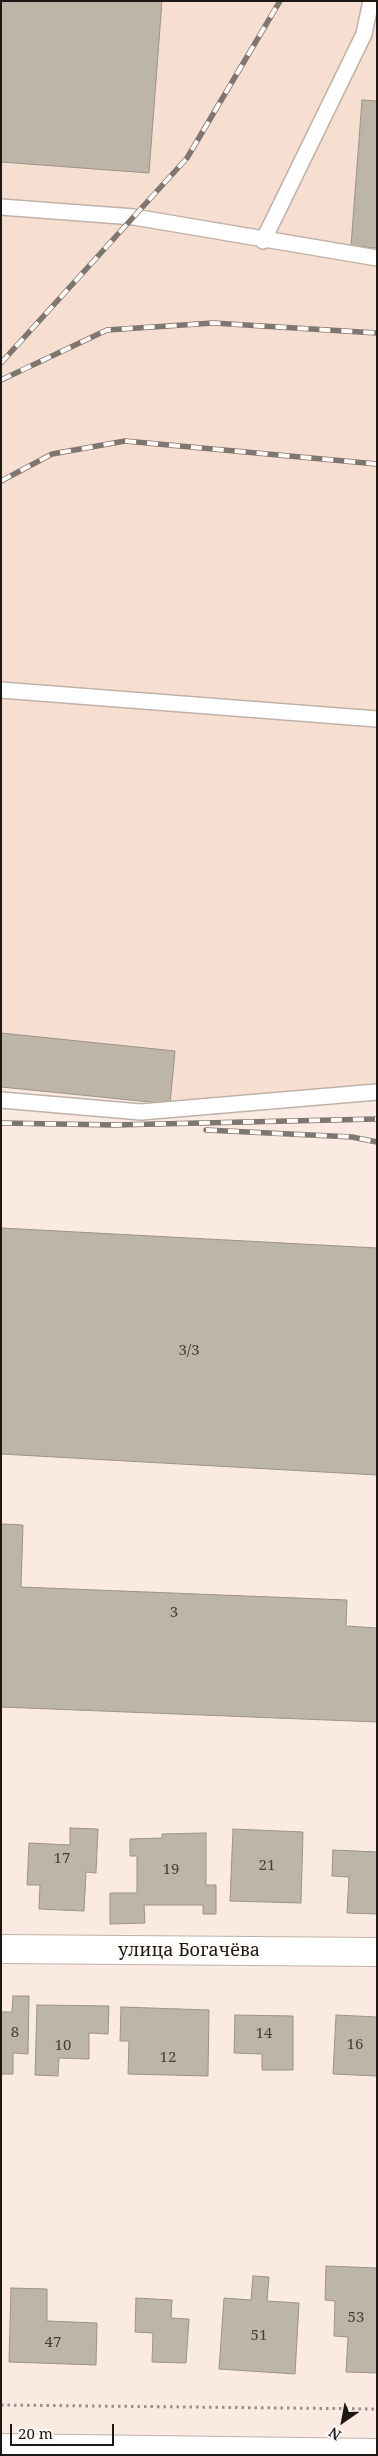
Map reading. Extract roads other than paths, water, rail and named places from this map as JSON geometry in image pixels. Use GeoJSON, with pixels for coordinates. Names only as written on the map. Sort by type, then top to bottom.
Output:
{"type":"FeatureCollection","features":[{"type":"Feature","properties":{"kind":"street","name":"улица Богачёва"},"geometry":{"type":"LineString","coordinates":[[1,1949],[377,1952]]}},
{"type":"Feature","properties":{"kind":"street"},"geometry":{"type":"LineString","coordinates":[[1,2448],[41,2452],[377,2453]]}},
{"type":"Feature","properties":{"kind":"lane"},"geometry":{"type":"LineString","coordinates":[[263,241],[364,34],[371,1]]}},
{"type":"Feature","properties":{"kind":"lane"},"geometry":{"type":"LineString","coordinates":[[1,207],[134,217],[263,241],[377,258]]}},
{"type":"Feature","properties":{"kind":"lane"},"geometry":{"type":"LineString","coordinates":[[1,690],[377,719]]}},
{"type":"Feature","properties":{"kind":"lane"},"geometry":{"type":"LineString","coordinates":[[1,1100],[141,1112],[377,1092]]}},
{"type":"Feature","properties":{"kind":"railway"},"geometry":{"type":"LineString","coordinates":[[1,363],[187,158],[280,1]]}},
{"type":"Feature","properties":{"kind":"railway"},"geometry":{"type":"LineString","coordinates":[[1,380],[107,330],[213,323],[377,333]]}},
{"type":"Feature","properties":{"kind":"railway"},"geometry":{"type":"LineString","coordinates":[[1,481],[52,454],[125,441],[377,464]]}},
{"type":"Feature","properties":{"kind":"railway"},"geometry":{"type":"LineString","coordinates":[[1,1123],[114,1125],[377,1119]]}},
{"type":"Feature","properties":{"kind":"railway"},"geometry":{"type":"LineString","coordinates":[[206,1130],[352,1137],[377,1142]]}}]}
